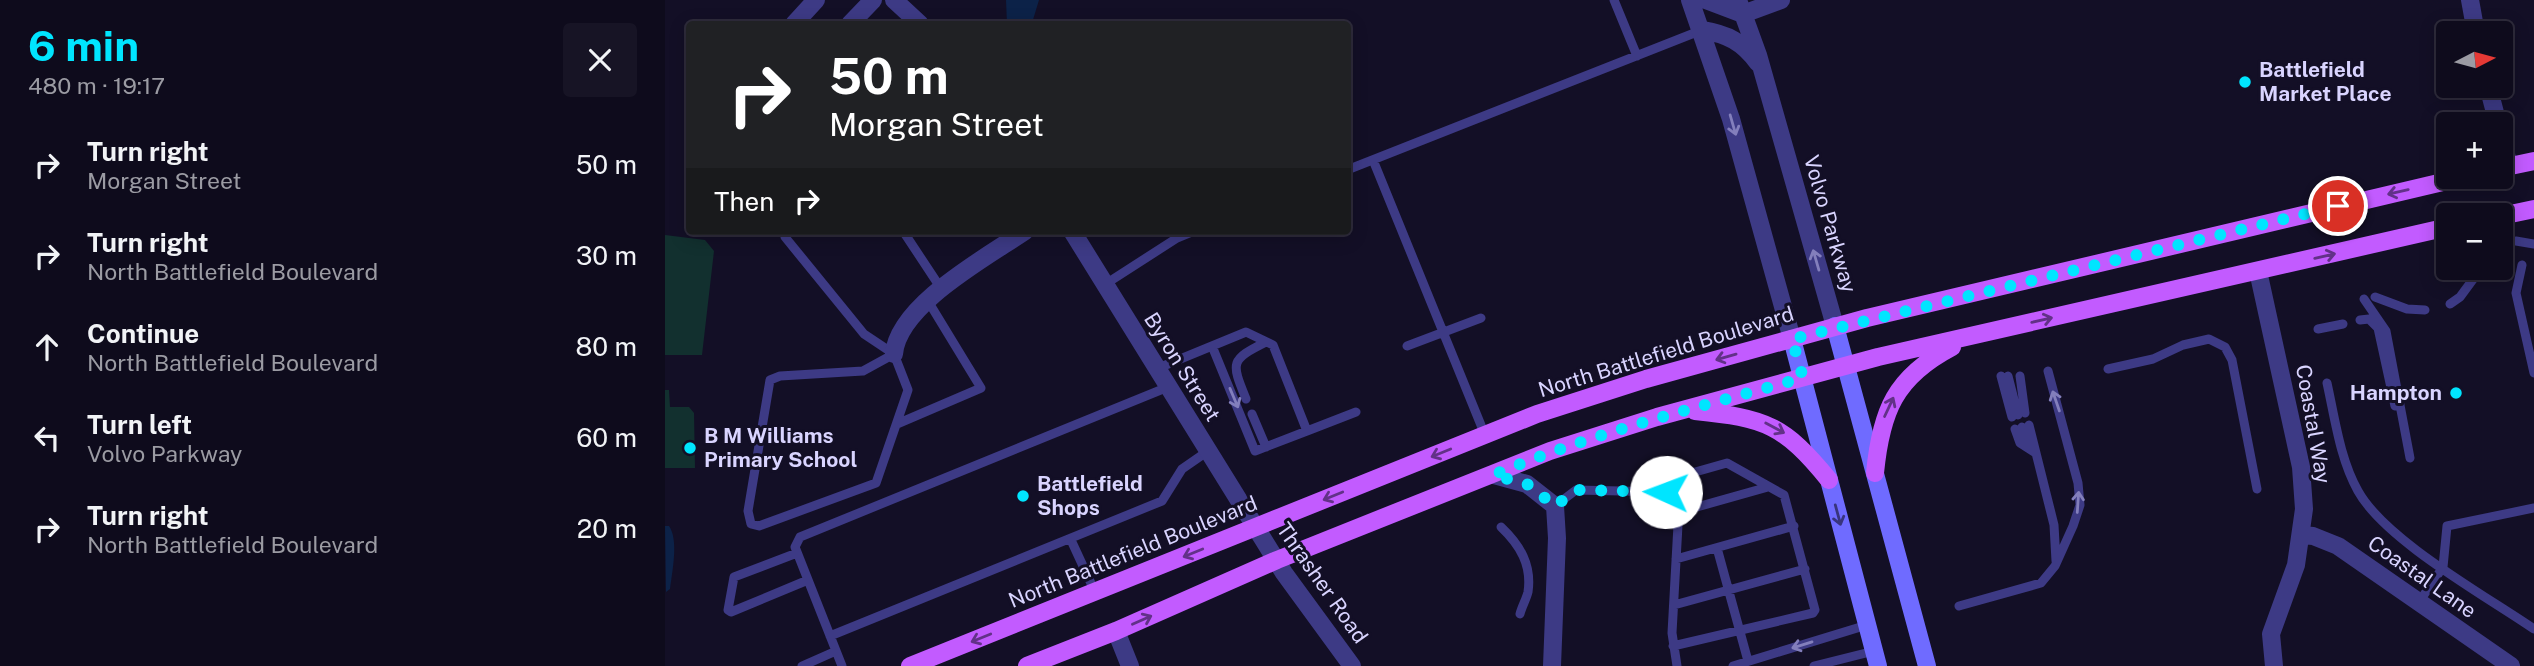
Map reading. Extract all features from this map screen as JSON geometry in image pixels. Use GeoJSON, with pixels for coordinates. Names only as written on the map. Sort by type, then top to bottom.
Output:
{"type":"FeatureCollection","features":[{"type":"Feature","properties":{"kind":"main road"},"geometry":{"type":"LineString","coordinates":[[2513,165],[2534,161]]}},
{"type":"Feature","properties":{"kind":"main road","name":"North Battlefield Boulevard"},"geometry":{"type":"LineString","coordinates":[[910,666],[1537,414],[1634,383],[1835,326],[2436,184]]}},
{"type":"Feature","properties":{"kind":"main road"},"geometry":{"type":"LineString","coordinates":[[2513,213],[2534,209]]}},
{"type":"Feature","properties":{"kind":"main road"},"geometry":{"type":"LineString","coordinates":[[1027,666],[1116,631],[1277,560],[1550,452],[1678,411],[1975,335],[2436,230]]}},
{"type":"Feature","properties":{"kind":"main road","name":"Volvo Parkway"},"geometry":{"type":"LineString","coordinates":[[1835,326],[1927,666]]}},
{"type":"Feature","properties":{"kind":"main road"},"geometry":{"type":"LineString","coordinates":[[1875,473],[1880,430],[1899,389],[1928,359],[1975,335]]}},
{"type":"Feature","properties":{"kind":"main road"},"geometry":{"type":"LineString","coordinates":[[1792,339],[1876,659]]}},
{"type":"Feature","properties":{"kind":"main road"},"geometry":{"type":"LineString","coordinates":[[1678,411],[1736,415],[1777,428],[1797,443],[1829,480]]}},
{"type":"Feature","properties":{"kind":"street"},"geometry":{"type":"LineString","coordinates":[[797,21],[816,0]]}},
{"type":"Feature","properties":{"kind":"street"},"geometry":{"type":"LineString","coordinates":[[853,21],[873,0]]}},
{"type":"Feature","properties":{"kind":"street"},"geometry":{"type":"LineString","coordinates":[[894,0],[917,21]]}},
{"type":"Feature","properties":{"kind":"street"},"geometry":{"type":"LineString","coordinates":[[1690,0],[1731,118],[1792,339]]}},
{"type":"Feature","properties":{"kind":"street"},"geometry":{"type":"LineString","coordinates":[[1706,0],[1740,7],[1781,0]]}},
{"type":"Feature","properties":{"kind":"street"},"geometry":{"type":"LineString","coordinates":[[2470,0],[2474,21]]}},
{"type":"Feature","properties":{"kind":"street","name":"Volvo Parkway"},"geometry":{"type":"LineString","coordinates":[[1740,7],[1763,69],[1835,326]]}},
{"type":"Feature","properties":{"kind":"street"},"geometry":{"type":"LineString","coordinates":[[1702,30],[1726,34],[1734,39],[1763,69]]}},
{"type":"Feature","properties":{"kind":"street"},"geometry":{"type":"LineString","coordinates":[[894,354],[904,325],[935,295],[1019,235]]}},
{"type":"Feature","properties":{"kind":"street","name":"Byron Street"},"geometry":{"type":"LineString","coordinates":[[1074,235],[1255,527]]}},
{"type":"Feature","properties":{"kind":"street","name":"Coastal Way"},"geometry":{"type":"LineString","coordinates":[[2258,271],[2301,467],[2302,535],[2296,565],[2271,634],[2274,666]]}},
{"type":"Feature","properties":{"kind":"street"},"geometry":{"type":"LineString","coordinates":[[1493,475],[1527,484],[1555,506],[1557,538],[1552,666]]}},
{"type":"Feature","properties":{"kind":"street","name":"Thrasher Road"},"geometry":{"type":"LineString","coordinates":[[1255,527],[1352,666]]}},
{"type":"Feature","properties":{"kind":"street","name":"Coastal Lane"},"geometry":{"type":"LineString","coordinates":[[2302,535],[2313,536],[2338,546],[2511,666]]}},
{"type":"Feature","properties":{"kind":"street"},"geometry":{"type":"LineString","coordinates":[[1116,631],[1130,666]]}},
{"type":"Feature","properties":{"kind":"lane"},"geometry":{"type":"LineString","coordinates":[[1614,0],[1637,56]]}},
{"type":"Feature","properties":{"kind":"lane"},"geometry":{"type":"LineString","coordinates":[[1351,168],[1702,30]]}},
{"type":"Feature","properties":{"kind":"lane"},"geometry":{"type":"LineString","coordinates":[[1373,160],[1485,435]]}},
{"type":"Feature","properties":{"kind":"lane"},"geometry":{"type":"LineString","coordinates":[[897,424],[981,388],[906,235]]}},
{"type":"Feature","properties":{"kind":"lane"},"geometry":{"type":"LineString","coordinates":[[1104,285],[1183,235]]}},
{"type":"Feature","properties":{"kind":"lane"},"geometry":{"type":"LineString","coordinates":[[785,237],[865,334],[894,354],[908,390],[876,483],[759,526],[751,524],[748,511],[770,380],[781,376],[863,372],[894,354]]}},
{"type":"Feature","properties":{"kind":"lane"},"geometry":{"type":"LineString","coordinates":[[2517,241],[2534,244]]}},
{"type":"Feature","properties":{"kind":"lane"},"geometry":{"type":"LineString","coordinates":[[2522,265],[2516,293],[2534,373]]}},
{"type":"Feature","properties":{"kind":"lane"},"geometry":{"type":"LineString","coordinates":[[2450,304],[2460,297],[2473,280]]}},
{"type":"Feature","properties":{"kind":"lane"},"geometry":{"type":"LineString","coordinates":[[2375,297],[2407,309],[2425,310]]}},
{"type":"Feature","properties":{"kind":"lane"},"geometry":{"type":"LineString","coordinates":[[2364,299],[2386,331],[2410,458]]}},
{"type":"Feature","properties":{"kind":"lane"},"geometry":{"type":"LineString","coordinates":[[1407,346],[1481,318]]}},
{"type":"Feature","properties":{"kind":"lane"},"geometry":{"type":"LineString","coordinates":[[2360,320],[2369,319],[2378,328],[2397,414],[2404,422]]}},
{"type":"Feature","properties":{"kind":"lane"},"geometry":{"type":"LineString","coordinates":[[2318,329],[2343,324]]}},
{"type":"Feature","properties":{"kind":"lane"},"geometry":{"type":"LineString","coordinates":[[1156,369],[1246,332],[1273,345],[1307,430]]}},
{"type":"Feature","properties":{"kind":"lane"},"geometry":{"type":"LineString","coordinates":[[2108,369],[2153,359],[2183,345],[2209,339],[2225,347],[2232,360],[2257,489]]}},
{"type":"Feature","properties":{"kind":"lane"},"geometry":{"type":"LineString","coordinates":[[1247,399],[1235,374],[1236,361],[1245,352],[1266,342]]}},
{"type":"Feature","properties":{"kind":"lane"},"geometry":{"type":"LineString","coordinates":[[1212,346],[1255,451],[1356,412]]}},
{"type":"Feature","properties":{"kind":"lane"},"geometry":{"type":"LineString","coordinates":[[1959,606],[2042,583],[2055,566],[2080,505],[2078,483],[2048,371]]}},
{"type":"Feature","properties":{"kind":"lane"},"geometry":{"type":"LineString","coordinates":[[2005,376],[2019,415],[2020,376]]}},
{"type":"Feature","properties":{"kind":"lane"},"geometry":{"type":"LineString","coordinates":[[2327,383],[2345,463],[2368,508],[2383,524],[2534,629]]}},
{"type":"Feature","properties":{"kind":"lane"},"geometry":{"type":"LineString","coordinates":[[842,666],[795,547],[800,537],[1168,387]]}},
{"type":"Feature","properties":{"kind":"lane"},"geometry":{"type":"LineString","coordinates":[[1252,414],[1266,447]]}},
{"type":"Feature","properties":{"kind":"lane"},"geometry":{"type":"LineString","coordinates":[[2034,452],[2020,443],[2022,427],[2034,452],[2054,525],[2055,566]]}},
{"type":"Feature","properties":{"kind":"lane"},"geometry":{"type":"LineString","coordinates":[[830,636],[1071,540],[1161,501],[1182,470],[1208,451]]}},
{"type":"Feature","properties":{"kind":"lane"},"geometry":{"type":"LineString","coordinates":[[1666,492],[1674,478],[1727,463],[1786,498],[1814,612],[1673,646]]}},
{"type":"Feature","properties":{"kind":"lane"},"geometry":{"type":"LineString","coordinates":[[1678,512],[1768,487]]}},
{"type":"Feature","properties":{"kind":"lane"},"geometry":{"type":"LineString","coordinates":[[1555,506],[1576,490],[1666,492],[1675,498],[1678,512],[1673,646],[1677,666]]}},
{"type":"Feature","properties":{"kind":"lane"},"geometry":{"type":"LineString","coordinates":[[2419,602],[2443,567],[2447,526],[2534,508]]}},
{"type":"Feature","properties":{"kind":"lane"},"geometry":{"type":"LineString","coordinates":[[1676,559],[1794,526]]}},
{"type":"Feature","properties":{"kind":"lane"},"geometry":{"type":"LineString","coordinates":[[1501,527],[1525,558],[1528,568],[1528,589],[1520,614]]}},
{"type":"Feature","properties":{"kind":"lane"},"geometry":{"type":"LineString","coordinates":[[1071,540],[1095,592]]}},
{"type":"Feature","properties":{"kind":"lane"},"geometry":{"type":"LineString","coordinates":[[1717,548],[1748,661]]}},
{"type":"Feature","properties":{"kind":"lane"},"geometry":{"type":"LineString","coordinates":[[797,553],[734,577],[728,610],[731,612],[808,580]]}},
{"type":"Feature","properties":{"kind":"lane"},"geometry":{"type":"LineString","coordinates":[[1674,605],[1805,569]]}},
{"type":"Feature","properties":{"kind":"lane"},"geometry":{"type":"LineString","coordinates":[[1733,666],[1867,625]]}},
{"type":"Feature","properties":{"kind":"lane"},"geometry":{"type":"LineString","coordinates":[[802,666],[836,652]]}},
{"type":"Feature","properties":{"kind":"lane"},"geometry":{"type":"LineString","coordinates":[[1814,666],[1876,659]]}},
{"type":"Feature","properties":{"kind":"green space"},"geometry":{"type":"Polygon","coordinates":[[[665,235],[705,240],[714,251],[702,355],[665,355],[665,235]]]}},
{"type":"Feature","properties":{"kind":"green space"},"geometry":{"type":"Polygon","coordinates":[[[665,390],[669,390],[670,407],[689,407],[694,413],[695,468],[665,468],[665,390]]]}},
{"type":"Feature","properties":{"kind":"water"},"geometry":{"type":"Polygon","coordinates":[[[1006,0],[1039,0],[1033,21],[1007,21],[1006,0]]]}},
{"type":"Feature","properties":{"kind":"water"},"geometry":{"type":"Polygon","coordinates":[[[665,526],[669,526],[674,539],[670,589],[666,592],[665,526]]]}},
{"type":"Feature","properties":{"kind":"place","name":"Battlefield Market Place"},"geometry":{"type":"Point","coordinates":[2245,82]}},
{"type":"Feature","properties":{"kind":"place","name":"Hampton"},"geometry":{"type":"Point","coordinates":[2456,393]}},
{"type":"Feature","properties":{"kind":"place","name":"B M Williams Primary School"},"geometry":{"type":"Point","coordinates":[690,448]}},
{"type":"Feature","properties":{"kind":"place","name":"Battlefield Shops"},"geometry":{"type":"Point","coordinates":[1023,496]}},
{"type":"Feature","properties":{"kind":"route"},"geometry":{"type":"LineString","coordinates":[[1666,492],[1581,489],[1555,506],[1527,484],[1493,475],[1550,452],[1657,417],[1803,378],[1792,339],[1867,318],[2338,206]]}}]}
